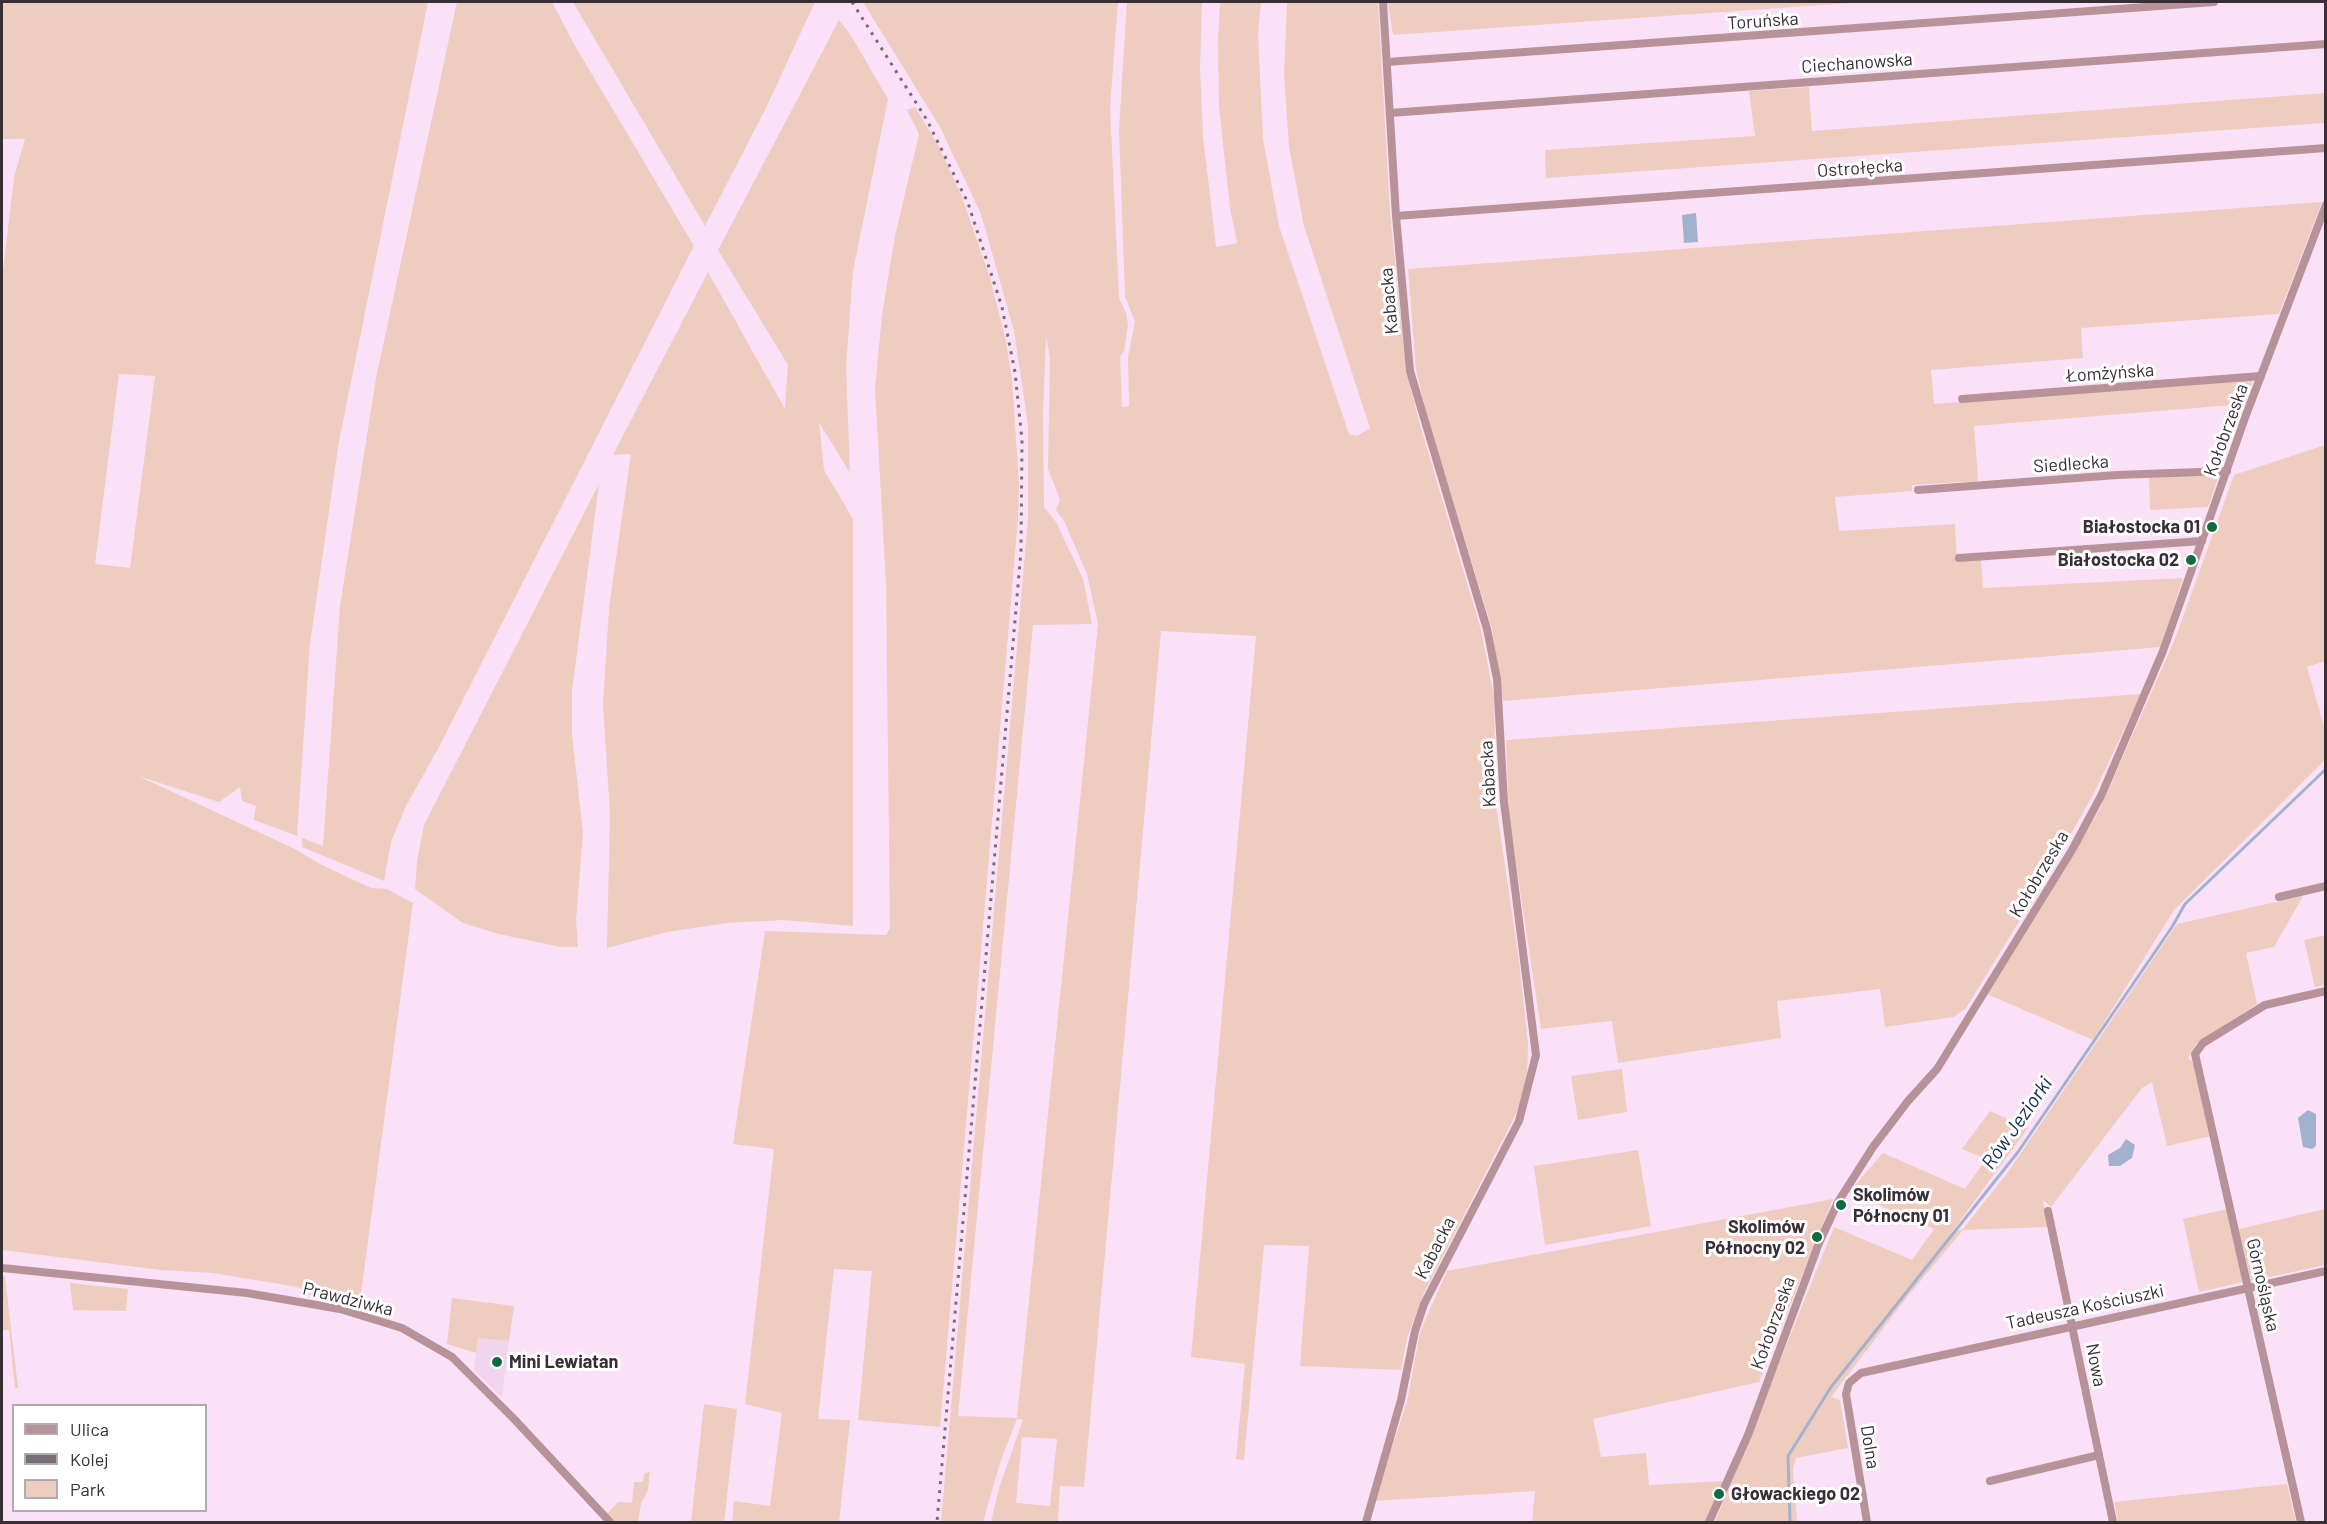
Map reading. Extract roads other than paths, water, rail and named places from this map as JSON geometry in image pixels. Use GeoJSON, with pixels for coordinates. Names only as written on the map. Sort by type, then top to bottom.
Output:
{"type":"FeatureCollection","features":[{"type":"Feature","properties":{"kind":"street","name":"Kabacka"},"geometry":{"type":"LineString","coordinates":[[1366,1522],[1401,1400],[1415,1331],[1424,1304],[1519,1121],[1536,1055],[1504,802],[1497,679],[1487,629],[1410,371],[1396,216],[1383,2]]}},
{"type":"Feature","properties":{"kind":"street","name":"Toruńska"},"geometry":{"type":"LineString","coordinates":[[1387,62],[2214,2]]}},
{"type":"Feature","properties":{"kind":"street","name":"Ciechanowska"},"geometry":{"type":"LineString","coordinates":[[1390,112],[2325,44]]}},
{"type":"Feature","properties":{"kind":"street","name":"Ostrołęcka"},"geometry":{"type":"LineString","coordinates":[[1396,216],[2325,148]]}},
{"type":"Feature","properties":{"kind":"street","name":"Kołobrzeska"},"geometry":{"type":"LineString","coordinates":[[1709,1522],[1748,1435],[1819,1243],[1838,1202],[1873,1148],[1908,1101],[1937,1069],[2072,850],[2124,744],[2163,651],[2325,205]]}},
{"type":"Feature","properties":{"kind":"street","name":"Łomżyńska"},"geometry":{"type":"LineString","coordinates":[[1962,399],[2261,376]]}},
{"type":"Feature","properties":{"kind":"street","name":"Siedlecka"},"geometry":{"type":"LineString","coordinates":[[1918,490],[2117,475],[2227,471]]}},
{"type":"Feature","properties":{"kind":"street"},"geometry":{"type":"LineString","coordinates":[[1959,558],[2202,541]]}},
{"type":"Feature","properties":{"kind":"street"},"geometry":{"type":"LineString","coordinates":[[2279,897],[2325,886]]}},
{"type":"Feature","properties":{"kind":"street","name":"Górnośląska"},"geometry":{"type":"LineString","coordinates":[[2301,1522],[2196,1054],[2203,1043],[2265,1005],[2325,990]]}},
{"type":"Feature","properties":{"kind":"street","name":"Nowa"},"geometry":{"type":"LineString","coordinates":[[2048,1211],[2113,1522]]}},
{"type":"Feature","properties":{"kind":"street","name":"Prawdziwka"},"geometry":{"type":"LineString","coordinates":[[2,1268],[247,1293],[340,1309],[402,1328],[452,1357],[515,1420],[610,1522]]}},
{"type":"Feature","properties":{"kind":"street","name":"Tadeusza Kościuszki"},"geometry":{"type":"LineString","coordinates":[[1852,1379],[1861,1373],[2325,1271]]}},
{"type":"Feature","properties":{"kind":"street","name":"Dolna"},"geometry":{"type":"LineString","coordinates":[[1852,1379],[1846,1394],[1867,1522]]}},
{"type":"Feature","properties":{"kind":"street"},"geometry":{"type":"LineString","coordinates":[[1990,1481],[2099,1455]]}},
{"type":"Feature","properties":{"kind":"water"},"geometry":{"type":"Polygon","coordinates":[[[1696,213],[1698,242],[1684,243],[1682,215],[1696,213]]]}},
{"type":"Feature","properties":{"kind":"water"},"geometry":{"type":"Polygon","coordinates":[[[2308,1110],[2316,1114],[2316,1146],[2312,1149],[2303,1147],[2298,1118],[2308,1110]]]}},
{"type":"Feature","properties":{"kind":"water"},"geometry":{"type":"Polygon","coordinates":[[[2126,1139],[2135,1145],[2132,1158],[2120,1166],[2109,1166],[2108,1155],[2120,1148],[2126,1139]]]}},
{"type":"Feature","properties":{"kind":"waterway","name":"Rów Jeziorki"},"geometry":{"type":"LineString","coordinates":[[1790,1522],[1788,1456],[1831,1387],[2018,1152],[2172,927],[2185,904],[2326,769]]}},
{"type":"Feature","properties":{"kind":"railway"},"geometry":{"type":"LineString","coordinates":[[852,2],[927,120],[968,203],[1002,307],[1015,372],[1022,440],[1021,551],[937,1522]]}},
{"type":"Feature","properties":{"kind":"place","name":"Białostocka 01"},"geometry":{"type":"Point","coordinates":[2212,527]}},
{"type":"Feature","properties":{"kind":"place","name":"Białostocka 02"},"geometry":{"type":"Point","coordinates":[2191,560]}},
{"type":"Feature","properties":{"kind":"place","name":"Skolimów Północny 01"},"geometry":{"type":"Point","coordinates":[1841,1205]}},
{"type":"Feature","properties":{"kind":"place","name":"Skolimów Północny 02"},"geometry":{"type":"Point","coordinates":[1817,1237]}},
{"type":"Feature","properties":{"kind":"place","name":"Mini Lewiatan"},"geometry":{"type":"Point","coordinates":[497,1362]}},
{"type":"Feature","properties":{"kind":"place","name":"Głowackiego 02"},"geometry":{"type":"Point","coordinates":[1719,1494]}}]}
